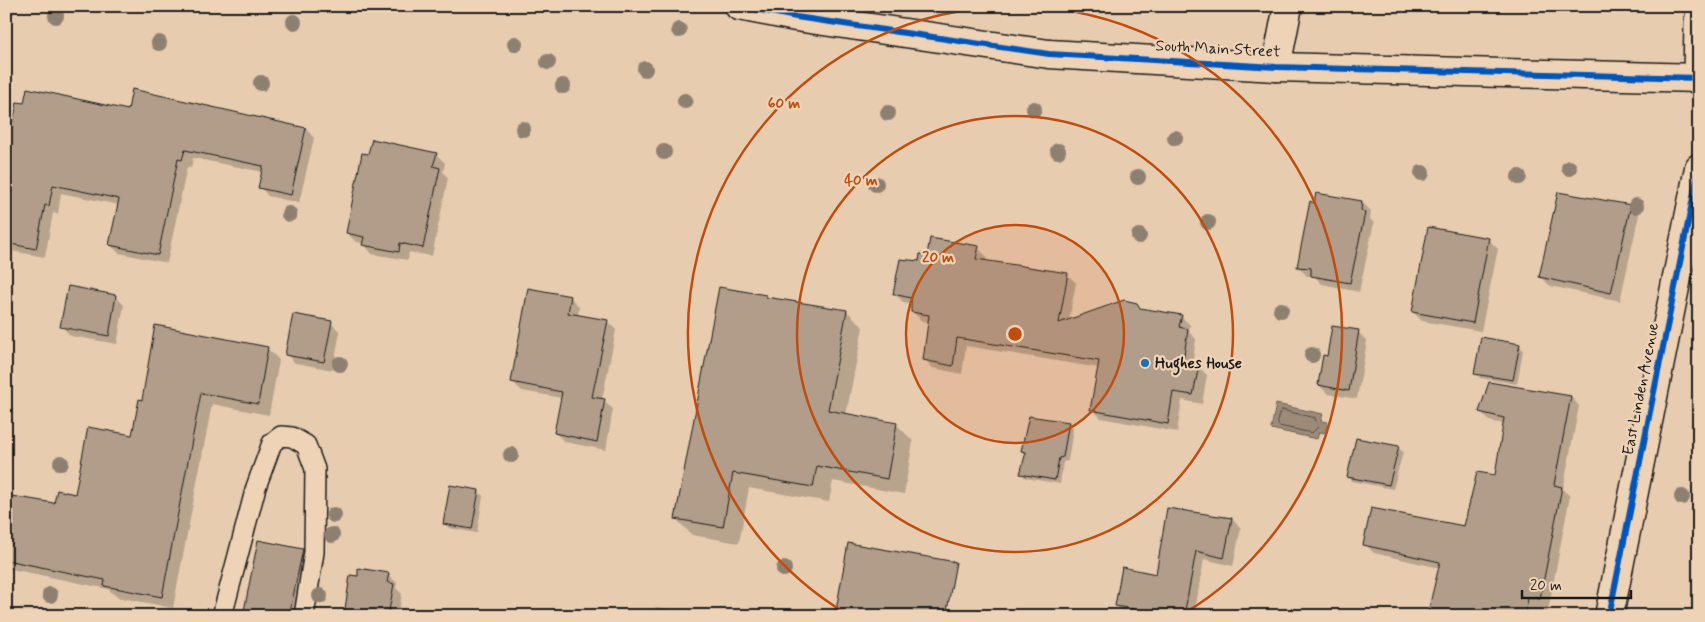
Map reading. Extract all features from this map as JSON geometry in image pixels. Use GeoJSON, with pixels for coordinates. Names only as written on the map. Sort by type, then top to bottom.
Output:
{"type":"FeatureCollection","features":[{"type":"Feature","properties":{"kind":"street","name":"South Main Street"},"geometry":{"type":"LineString","coordinates":[[739,6],[798,11],[1049,54],[1276,67],[1696,78]]}},
{"type":"Feature","properties":{"kind":"street"},"geometry":{"type":"LineString","coordinates":[[1276,67],[1288,6]]}},
{"type":"Feature","properties":{"kind":"street","name":"East Linden Avenue"},"geometry":{"type":"LineString","coordinates":[[1609,616],[1699,168]]}},
{"type":"Feature","properties":{"kind":"lane"},"geometry":{"type":"LineString","coordinates":[[1696,78],[1694,22],[1697,6]]}},
{"type":"Feature","properties":{"kind":"lane"},"geometry":{"type":"LineString","coordinates":[[222,616],[256,487],[272,443],[281,436],[292,437],[306,445],[315,469],[314,552],[304,616]]}},
{"type":"Feature","properties":{"kind":"water"},"geometry":{"type":"Polygon","coordinates":[[[1276,404],[1323,414],[1321,421],[1328,422],[1325,433],[1319,432],[1317,439],[1271,429],[1276,404]]]}},
{"type":"Feature","properties":{"kind":"building"},"geometry":{"type":"Polygon","coordinates":[[[27,88],[128,110],[132,89],[306,128],[291,195],[258,188],[263,166],[185,150],[182,160],[178,159],[158,255],[109,245],[119,199],[53,185],[49,206],[45,205],[36,249],[6,243],[6,217],[12,189],[6,188],[6,156],[17,102],[24,103],[27,88]]]}},
{"type":"Feature","properties":{"kind":"building"},"geometry":{"type":"Polygon","coordinates":[[[372,139],[437,153],[433,166],[440,168],[423,248],[400,243],[399,252],[362,245],[364,237],[346,233],[362,153],[368,154],[372,139]]]}},
{"type":"Feature","properties":{"kind":"building"},"geometry":{"type":"Polygon","coordinates":[[[1558,192],[1631,205],[1611,293],[1539,277],[1558,192]]]}},
{"type":"Feature","properties":{"kind":"building"},"geometry":{"type":"Polygon","coordinates":[[[1316,193],[1362,201],[1361,210],[1365,213],[1350,283],[1311,276],[1311,268],[1297,267],[1310,201],[1314,203],[1316,193]]]}},
{"type":"Feature","properties":{"kind":"building"},"geometry":{"type":"Polygon","coordinates":[[[1428,227],[1489,238],[1473,323],[1412,312],[1428,227]]]}},
{"type":"Feature","properties":{"kind":"building"},"geometry":{"type":"Polygon","coordinates":[[[930,238],[979,246],[976,259],[1068,273],[1059,323],[1124,300],[1137,303],[1140,308],[1182,315],[1179,327],[1188,329],[1183,362],[1199,365],[1193,395],[1173,392],[1168,424],[1090,410],[1099,361],[957,338],[953,366],[923,360],[929,315],[911,312],[911,298],[893,294],[900,259],[919,261],[920,254],[927,255],[930,238]]]}},
{"type":"Feature","properties":{"kind":"building"},"geometry":{"type":"Polygon","coordinates":[[[68,286],[116,295],[109,336],[60,327],[68,286]]]}},
{"type":"Feature","properties":{"kind":"building"},"geometry":{"type":"Polygon","coordinates":[[[719,287],[766,295],[766,297],[847,310],[828,410],[897,423],[887,479],[817,466],[813,487],[733,473],[723,527],[675,519],[719,287]]]}},
{"type":"Feature","properties":{"kind":"building"},"geometry":{"type":"Polygon","coordinates":[[[528,288],[571,296],[568,313],[608,320],[592,397],[605,399],[597,442],[554,433],[562,392],[511,382],[528,288]]]}},
{"type":"Feature","properties":{"kind":"building"},"geometry":{"type":"Polygon","coordinates":[[[293,314],[332,321],[324,362],[285,355],[293,314]]]}},
{"type":"Feature","properties":{"kind":"building"},"geometry":{"type":"Polygon","coordinates":[[[155,325],[268,347],[258,404],[201,393],[162,597],[104,586],[105,580],[6,560],[6,495],[54,503],[57,490],[75,494],[88,427],[132,435],[139,399],[142,400],[155,325]]]}},
{"type":"Feature","properties":{"kind":"building"},"geometry":{"type":"Polygon","coordinates":[[[1332,326],[1359,330],[1349,391],[1318,385],[1323,355],[1327,356],[1332,326]]]}},
{"type":"Feature","properties":{"kind":"building"},"geometry":{"type":"Polygon","coordinates":[[[1481,337],[1520,344],[1513,380],[1474,374],[1481,337]]]}},
{"type":"Feature","properties":{"kind":"building"},"geometry":{"type":"Polygon","coordinates":[[[1489,382],[1571,396],[1554,485],[1562,487],[1540,599],[1528,598],[1525,616],[1427,616],[1440,562],[1363,545],[1371,508],[1464,526],[1477,472],[1495,475],[1504,418],[1479,412],[1489,382]]]}},
{"type":"Feature","properties":{"kind":"building"},"geometry":{"type":"Polygon","coordinates":[[[1029,416],[1069,422],[1063,457],[1059,458],[1055,480],[1020,474],[1026,452],[1021,451],[1029,416]]]}},
{"type":"Feature","properties":{"kind":"building"},"geometry":{"type":"Polygon","coordinates":[[[1356,438],[1399,446],[1389,485],[1347,477],[1356,438]]]}},
{"type":"Feature","properties":{"kind":"building"},"geometry":{"type":"Polygon","coordinates":[[[450,485],[479,490],[472,529],[443,524],[450,485]]]}},
{"type":"Feature","properties":{"kind":"building"},"geometry":{"type":"Polygon","coordinates":[[[1167,508],[1232,518],[1224,558],[1196,551],[1184,616],[1145,616],[1146,611],[1115,606],[1122,567],[1156,574],[1167,508]]]}},
{"type":"Feature","properties":{"kind":"building"},"geometry":{"type":"Polygon","coordinates":[[[258,540],[303,549],[289,616],[267,616],[244,611],[258,540]]]}},
{"type":"Feature","properties":{"kind":"building"},"geometry":{"type":"Polygon","coordinates":[[[848,543],[956,562],[946,616],[835,616],[848,543]]]}},
{"type":"Feature","properties":{"kind":"building"},"geometry":{"type":"Polygon","coordinates":[[[358,568],[389,573],[387,582],[394,584],[388,616],[344,616],[350,575],[358,576],[358,568]]]}},
{"type":"Feature","properties":{"kind":"cycle path"},"geometry":{"type":"LineString","coordinates":[[739,6],[796,17],[1049,54],[1276,67],[1699,78]]}},
{"type":"Feature","properties":{"kind":"cycle path"},"geometry":{"type":"LineString","coordinates":[[1609,616],[1699,168]]}},
{"type":"Feature","properties":{"kind":"place","name":"Hughes House"},"geometry":{"type":"Point","coordinates":[1145,363]}}]}
